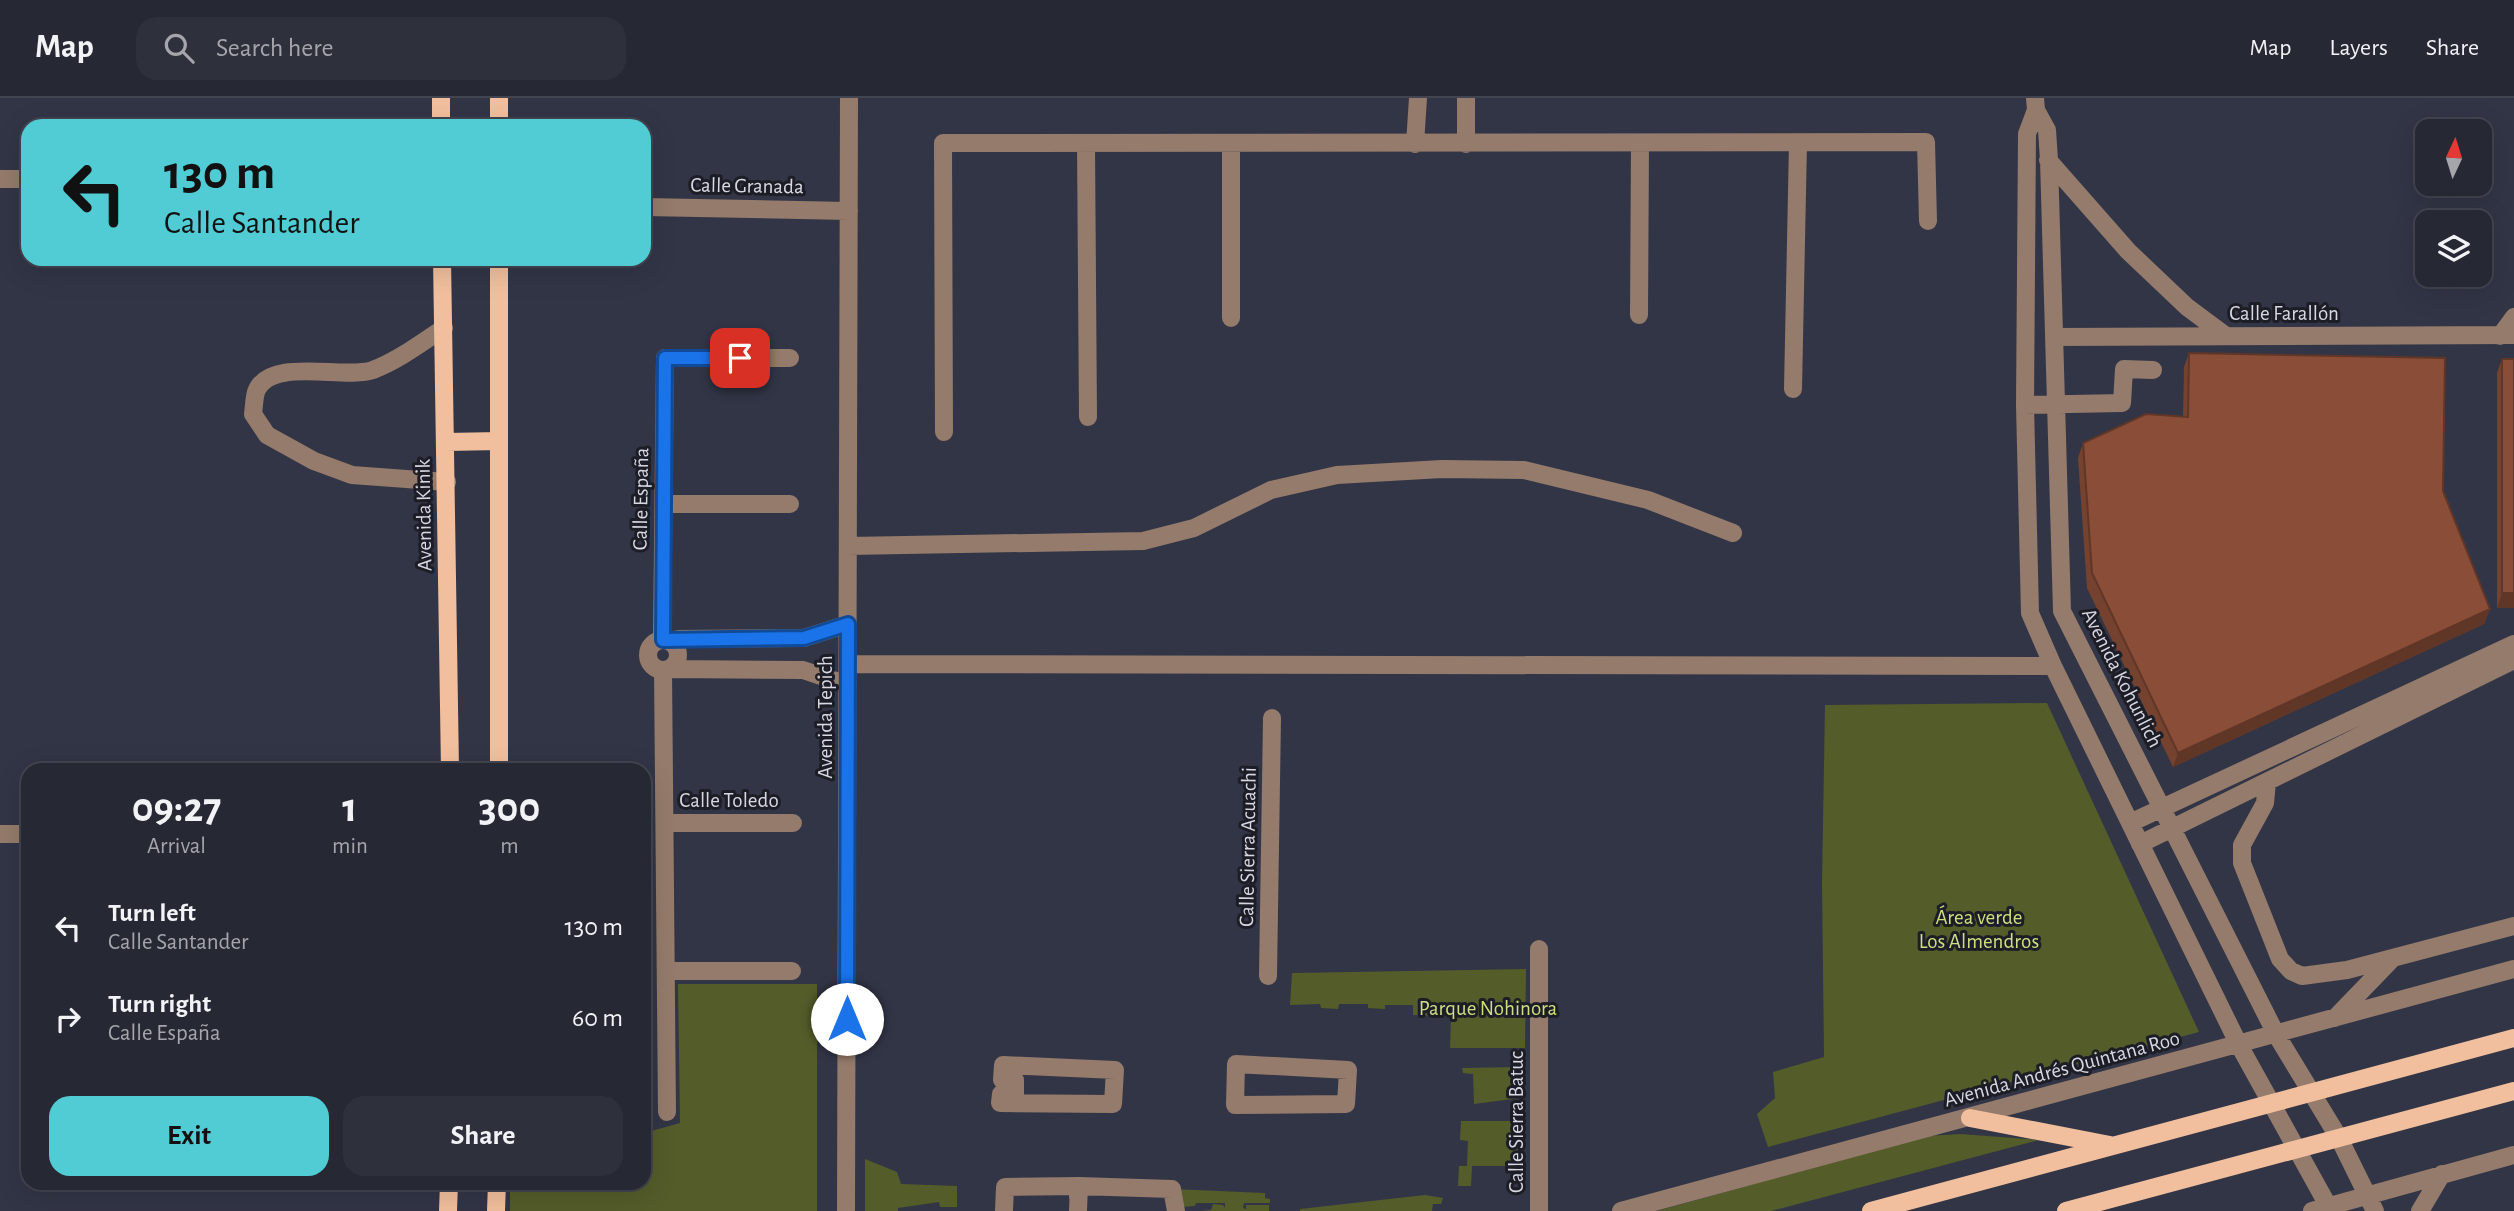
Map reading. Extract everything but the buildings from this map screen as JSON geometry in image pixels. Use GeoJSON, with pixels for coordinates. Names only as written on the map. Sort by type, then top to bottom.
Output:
{"type":"FeatureCollection","features":[{"type":"Feature","properties":{"kind":"main road"},"geometry":{"type":"LineString","coordinates":[[441,98],[441,119]]}},
{"type":"Feature","properties":{"kind":"main road"},"geometry":{"type":"LineString","coordinates":[[499,98],[499,119]]}},
{"type":"Feature","properties":{"kind":"main road","name":"Avenida Kinik"},"geometry":{"type":"LineString","coordinates":[[442,266],[450,763]]}},
{"type":"Feature","properties":{"kind":"main road"},"geometry":{"type":"LineString","coordinates":[[499,266],[499,763]]}},
{"type":"Feature","properties":{"kind":"main road"},"geometry":{"type":"LineString","coordinates":[[446,442],[499,441]]}},
{"type":"Feature","properties":{"kind":"main road"},"geometry":{"type":"LineString","coordinates":[[1871,1211],[2511,1037]]}},
{"type":"Feature","properties":{"kind":"main road"},"geometry":{"type":"LineString","coordinates":[[2066,1211],[2111,1204],[2298,1148],[2513,1092]]}},
{"type":"Feature","properties":{"kind":"main road"},"geometry":{"type":"LineString","coordinates":[[1969,1118],[2113,1146]]}},
{"type":"Feature","properties":{"kind":"main road"},"geometry":{"type":"LineString","coordinates":[[448,1211],[449,1190]]}},
{"type":"Feature","properties":{"kind":"main road"},"geometry":{"type":"LineString","coordinates":[[496,1211],[497,1190]]}},
{"type":"Feature","properties":{"kind":"street","name":"Avenida Tepich"},"geometry":{"type":"LineString","coordinates":[[846,1211],[849,98]]}},
{"type":"Feature","properties":{"kind":"street"},"geometry":{"type":"LineString","coordinates":[[1415,144],[1418,98]]}},
{"type":"Feature","properties":{"kind":"street"},"geometry":{"type":"LineString","coordinates":[[1466,98],[1466,144]]}},
{"type":"Feature","properties":{"kind":"street","name":"Avenida Kohunlich"},"geometry":{"type":"LineString","coordinates":[[2036,104],[2027,134],[2025,405],[2030,613],[2053,666],[2239,1045],[2298,1148],[2324,1210]]}},
{"type":"Feature","properties":{"kind":"street","name":"Avenida Kohunlich"},"geometry":{"type":"LineString","coordinates":[[2036,104],[2047,130],[2049,160],[2062,611],[2276,1034],[2339,1138],[2371,1203]]}},
{"type":"Feature","properties":{"kind":"street"},"geometry":{"type":"LineString","coordinates":[[944,432],[943,144],[1926,142],[1928,221]]}},
{"type":"Feature","properties":{"kind":"street"},"geometry":{"type":"LineString","coordinates":[[1793,388],[1798,143]]}},
{"type":"Feature","properties":{"kind":"street"},"geometry":{"type":"LineString","coordinates":[[1086,144],[1088,417]]}},
{"type":"Feature","properties":{"kind":"street"},"geometry":{"type":"LineString","coordinates":[[1231,144],[1231,318]]}},
{"type":"Feature","properties":{"kind":"street"},"geometry":{"type":"LineString","coordinates":[[1639,314],[1640,144]]}},
{"type":"Feature","properties":{"kind":"street"},"geometry":{"type":"LineString","coordinates":[[2027,159],[2049,160],[2128,251],[2187,307],[2226,336]]}},
{"type":"Feature","properties":{"kind":"street"},"geometry":{"type":"LineString","coordinates":[[0,179],[21,179]]}},
{"type":"Feature","properties":{"kind":"street","name":"Calle Granada"},"geometry":{"type":"LineString","coordinates":[[651,207],[849,211]]}},
{"type":"Feature","properties":{"kind":"street"},"geometry":{"type":"LineString","coordinates":[[2507,335],[2514,317]]}},
{"type":"Feature","properties":{"kind":"street"},"geometry":{"type":"LineString","coordinates":[[444,328],[403,355],[371,371],[297,372],[270,376],[256,391],[253,414],[267,435],[314,461],[352,475],[447,482]]}},
{"type":"Feature","properties":{"kind":"street","name":"Calle Farallón"},"geometry":{"type":"LineString","coordinates":[[2055,337],[2507,335]]}},
{"type":"Feature","properties":{"kind":"street","name":"Calle España"},"geometry":{"type":"LineString","coordinates":[[666,641],[665,358],[790,358]]}},
{"type":"Feature","properties":{"kind":"street"},"geometry":{"type":"LineString","coordinates":[[2025,405],[2122,403],[2124,369],[2153,370]]}},
{"type":"Feature","properties":{"kind":"street"},"geometry":{"type":"LineString","coordinates":[[848,546],[1143,541],[1194,528],[1270,490],[1337,475],[1442,469],[1524,470],[1648,500],[1734,533]]}},
{"type":"Feature","properties":{"kind":"street"},"geometry":{"type":"LineString","coordinates":[[664,504],[790,504]]}},
{"type":"Feature","properties":{"kind":"street"},"geometry":{"type":"LineString","coordinates":[[666,641],[804,638],[848,624]]}},
{"type":"Feature","properties":{"kind":"street"},"geometry":{"type":"LineString","coordinates":[[693,671],[695,639]]}},
{"type":"Feature","properties":{"kind":"street","name":"Calle España"},"geometry":{"type":"LineString","coordinates":[[666,670],[653,667],[648,658],[653,643],[666,641],[674,645],[678,655],[677,661],[666,670],[664,823],[667,1112]]}},
{"type":"Feature","properties":{"kind":"street"},"geometry":{"type":"LineString","coordinates":[[2130,823],[2369,711],[2425,694],[2511,653]]}},
{"type":"Feature","properties":{"kind":"street"},"geometry":{"type":"LineString","coordinates":[[848,664],[2053,666]]}},
{"type":"Feature","properties":{"kind":"street"},"geometry":{"type":"LineString","coordinates":[[666,670],[803,670],[848,685]]}},
{"type":"Feature","properties":{"kind":"street"},"geometry":{"type":"LineString","coordinates":[[2140,844],[2379,727],[2425,694]]}},
{"type":"Feature","properties":{"kind":"street"},"geometry":{"type":"LineString","coordinates":[[2369,711],[2379,727]]}},
{"type":"Feature","properties":{"kind":"street","name":"Calle Sierra Acuachi"},"geometry":{"type":"LineString","coordinates":[[1268,976],[1272,718]]}},
{"type":"Feature","properties":{"kind":"street"},"geometry":{"type":"LineString","coordinates":[[2330,729],[2339,746]]}},
{"type":"Feature","properties":{"kind":"street"},"geometry":{"type":"LineString","coordinates":[[2279,752],[2290,771]]}},
{"type":"Feature","properties":{"kind":"street"},"geometry":{"type":"LineString","coordinates":[[2267,782],[2265,803],[2242,845],[2242,863],[2280,959],[2291,971],[2302,976],[2347,970],[2514,926]]}},
{"type":"Feature","properties":{"kind":"street","name":"Calle Toledo"},"geometry":{"type":"LineString","coordinates":[[664,823],[793,823]]}},
{"type":"Feature","properties":{"kind":"street"},"geometry":{"type":"LineString","coordinates":[[0,834],[21,834]]}},
{"type":"Feature","properties":{"kind":"street","name":"Calle Sierra Batuc"},"geometry":{"type":"LineString","coordinates":[[1539,949],[1539,1211]]}},
{"type":"Feature","properties":{"kind":"street"},"geometry":{"type":"LineString","coordinates":[[2335,1018],[2393,958]]}},
{"type":"Feature","properties":{"kind":"street","name":"Avenida Andrés Quintana Roo"},"geometry":{"type":"LineString","coordinates":[[1621,1211],[2514,969]]}},
{"type":"Feature","properties":{"kind":"street"},"geometry":{"type":"LineString","coordinates":[[666,971],[792,971]]}},
{"type":"Feature","properties":{"kind":"street"},"geometry":{"type":"LineString","coordinates":[[1236,1064],[1348,1070],[1346,1104],[1234,1105],[1236,1064]]}},
{"type":"Feature","properties":{"kind":"street"},"geometry":{"type":"LineString","coordinates":[[1003,1065],[1115,1070],[1113,1104],[1000,1103],[1001,1094],[1015,1094],[1016,1080],[1002,1080],[1003,1065]]}},
{"type":"Feature","properties":{"kind":"street"},"geometry":{"type":"LineString","coordinates":[[2324,1210],[2371,1203],[2442,1174],[2514,1155]]}},
{"type":"Feature","properties":{"kind":"street"},"geometry":{"type":"LineString","coordinates":[[2420,1211],[2442,1174]]}},
{"type":"Feature","properties":{"kind":"street"},"geometry":{"type":"LineString","coordinates":[[1004,1211],[1004,1187],[1079,1186],[1172,1189],[1176,1211]]}},
{"type":"Feature","properties":{"kind":"street"},"geometry":{"type":"LineString","coordinates":[[1078,1211],[1079,1186]]}},
{"type":"Feature","properties":{"kind":"green space","name":"Área verde Los Almendros"},"geometry":{"type":"Polygon","coordinates":[[[2047,703],[2199,1032],[1768,1147],[1757,1114],[1775,1098],[1773,1072],[1824,1057],[1822,882],[1825,705],[2047,703]]]}},
{"type":"Feature","properties":{"kind":"green space","name":"Parque Nohinora"},"geometry":{"type":"Polygon","coordinates":[[[1526,969],[1525,1048],[1450,1048],[1451,1017],[1413,1015],[1413,1005],[1385,1005],[1385,1009],[1368,1008],[1368,1004],[1339,1004],[1338,1009],[1321,1008],[1320,1004],[1290,1005],[1292,973],[1526,969]]]}},
{"type":"Feature","properties":{"kind":"green space"},"geometry":{"type":"Polygon","coordinates":[[[678,984],[817,984],[817,1211],[510,1211],[510,1190],[651,1190],[651,1131],[680,1123],[678,984]]]}},
{"type":"Feature","properties":{"kind":"green space"},"geometry":{"type":"Polygon","coordinates":[[[1520,1067],[1520,1098],[1474,1104],[1473,1074],[1463,1073],[1462,1068],[1520,1067]]]}},
{"type":"Feature","properties":{"kind":"green space"},"geometry":{"type":"Polygon","coordinates":[[[1461,1121],[1519,1121],[1518,1166],[1472,1166],[1471,1186],[1458,1186],[1459,1166],[1467,1166],[1468,1141],[1460,1140],[1461,1121]]]}},
{"type":"Feature","properties":{"kind":"green space"},"geometry":{"type":"Polygon","coordinates":[[[1961,1134],[2039,1140],[1771,1211],[1657,1211],[1927,1136],[1961,1134]]]}},
{"type":"Feature","properties":{"kind":"green space"},"geometry":{"type":"Polygon","coordinates":[[[865,1159],[897,1172],[901,1184],[957,1186],[957,1207],[940,1207],[939,1202],[898,1208],[898,1211],[865,1211],[865,1159]]]}},
{"type":"Feature","properties":{"kind":"green space"},"geometry":{"type":"Polygon","coordinates":[[[1172,1189],[1265,1193],[1265,1198],[1270,1199],[1270,1203],[1244,1203],[1243,1208],[1246,1209],[1246,1205],[1269,1205],[1269,1211],[1201,1211],[1211,1210],[1213,1204],[1223,1205],[1225,1208],[1225,1203],[1196,1203],[1195,1206],[1183,1207],[1172,1189]]]}},
{"type":"Feature","properties":{"kind":"green space"},"geometry":{"type":"Polygon","coordinates":[[[1425,1195],[1443,1198],[1441,1204],[1433,1204],[1432,1211],[1300,1211],[1300,1209],[1425,1195]]]}},
{"type":"Feature","properties":{"kind":"route"},"geometry":{"type":"LineString","coordinates":[[740,358],[665,358],[663,640],[804,638],[848,624],[847,1019]]}}]}
